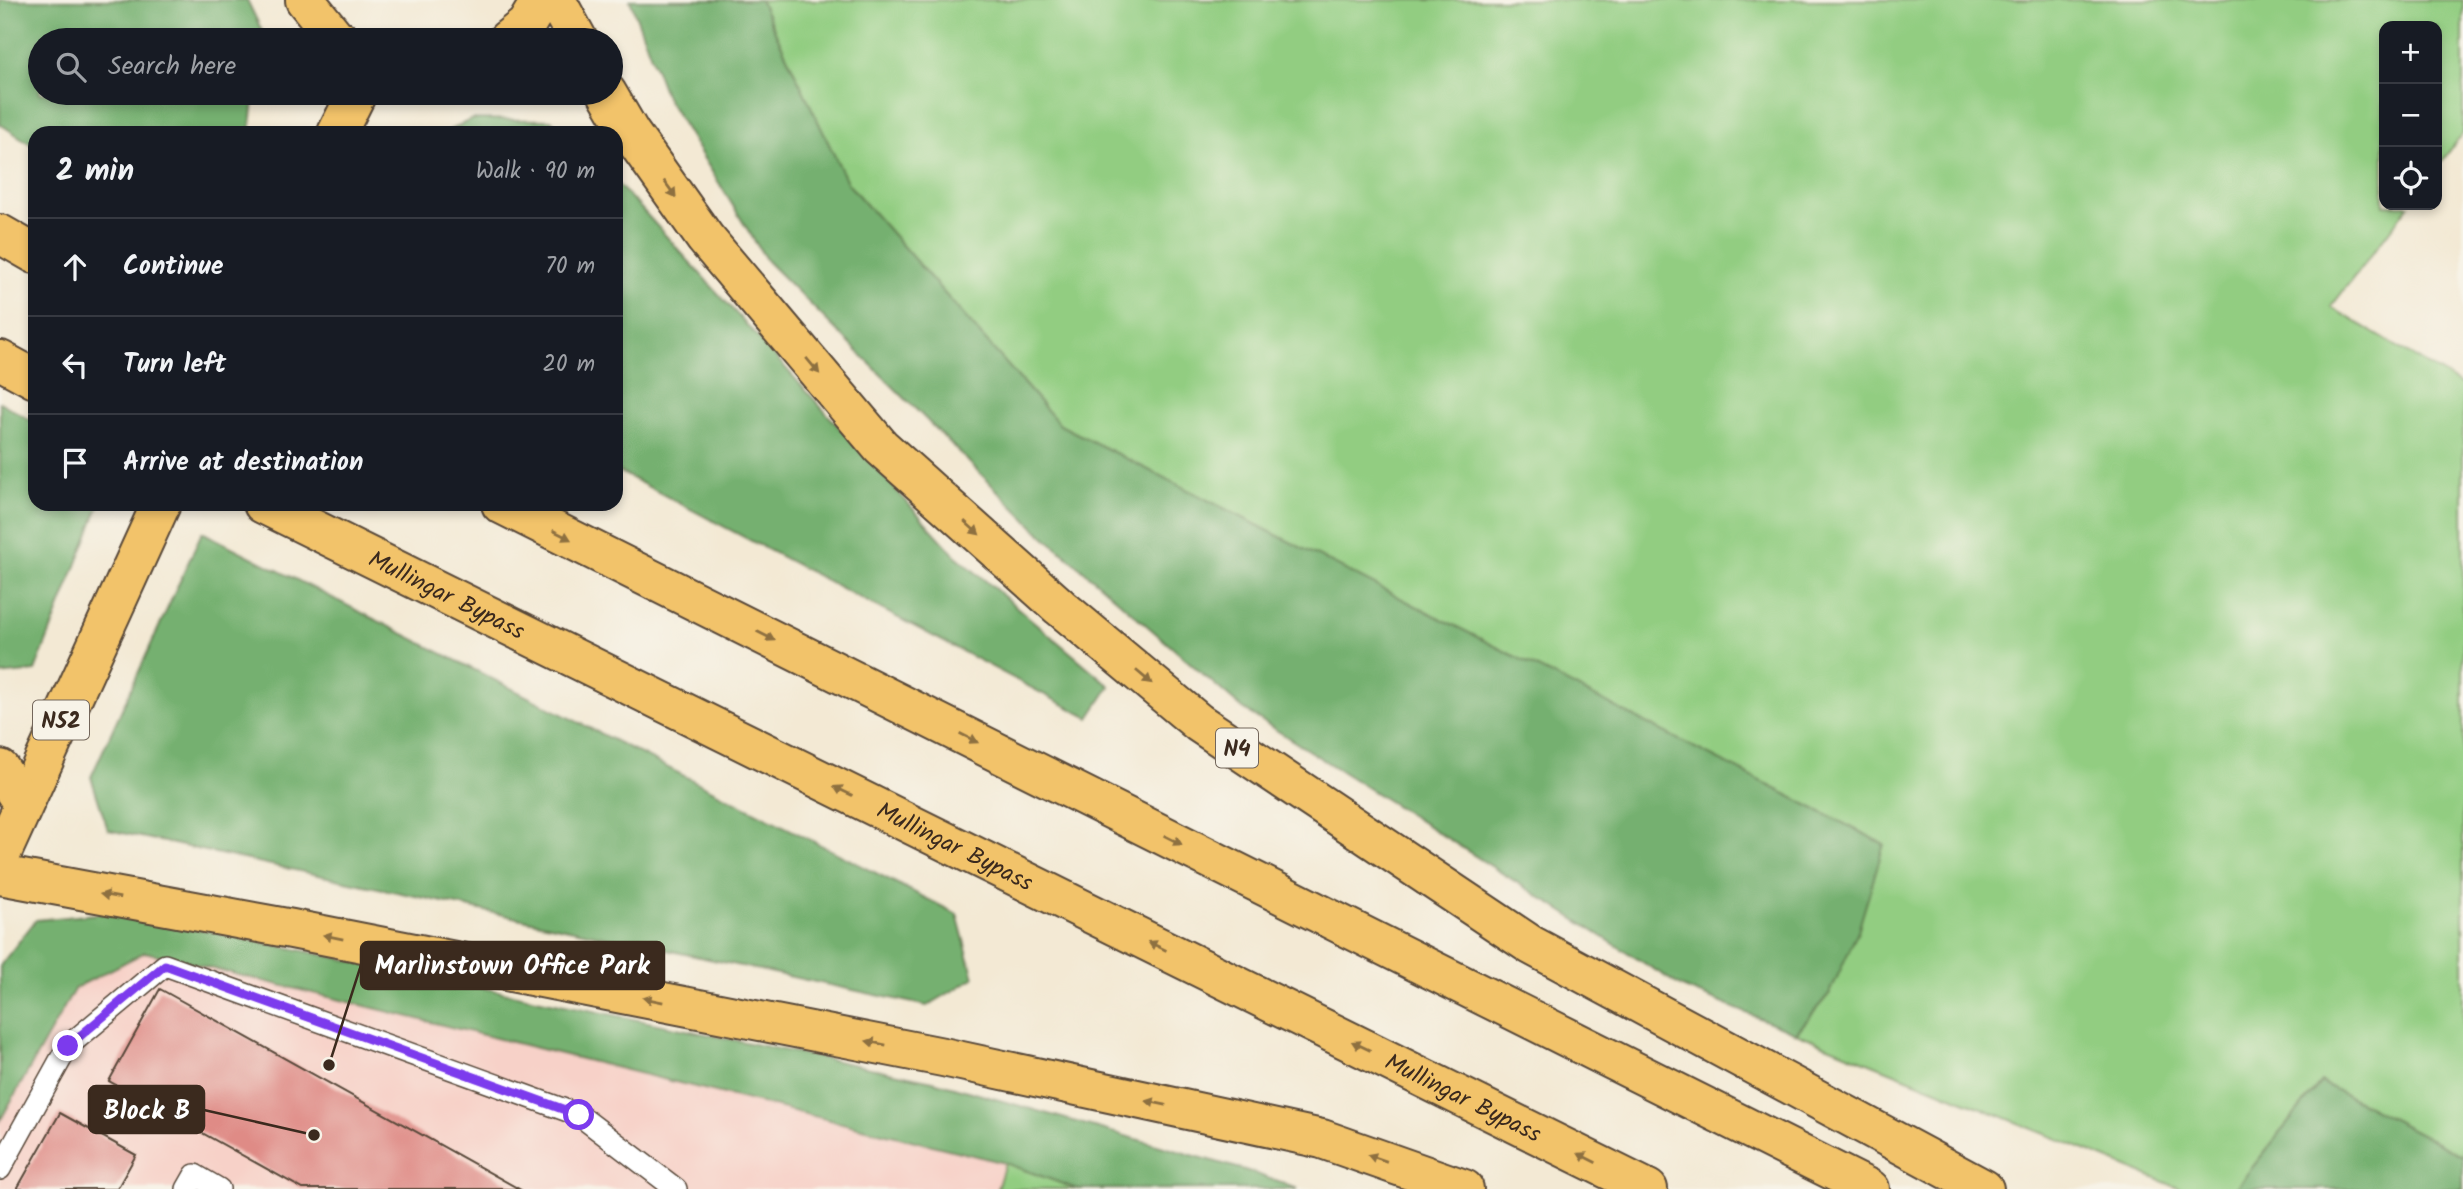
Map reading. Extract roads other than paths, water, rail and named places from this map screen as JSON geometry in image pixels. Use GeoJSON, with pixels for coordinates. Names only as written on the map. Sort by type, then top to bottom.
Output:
{"type":"FeatureCollection","features":[{"type":"Feature","properties":{"kind":"main road"},"geometry":{"type":"LineString","coordinates":[[305,0],[328,28]]}},
{"type":"Feature","properties":{"kind":"main road"},"geometry":{"type":"LineString","coordinates":[[522,28],[541,0]]}},
{"type":"Feature","properties":{"kind":"main road"},"geometry":{"type":"LineString","coordinates":[[556,0],[571,28]]}},
{"type":"Feature","properties":{"kind":"main road"},"geometry":{"type":"LineString","coordinates":[[340,126],[351,105]]}},
{"type":"Feature","properties":{"kind":"main road","name":"N4"},"geometry":{"type":"LineString","coordinates":[[614,105],[631,134],[705,239],[881,447],[1060,607],[1199,723],[1531,945],[1984,1189]]}},
{"type":"Feature","properties":{"kind":"main road"},"geometry":{"type":"LineString","coordinates":[[0,234],[28,250]]}},
{"type":"Feature","properties":{"kind":"main road"},"geometry":{"type":"LineString","coordinates":[[0,360],[28,375]]}},
{"type":"Feature","properties":{"kind":"main road","name":"N52"},"geometry":{"type":"LineString","coordinates":[[0,857],[158,511]]}},
{"type":"Feature","properties":{"kind":"main road","name":"Mullingar Bypass"},"geometry":{"type":"LineString","coordinates":[[277,511],[1648,1189]]}},
{"type":"Feature","properties":{"kind":"main road"},"geometry":{"type":"LineString","coordinates":[[515,511],[1870,1189]]}},
{"type":"Feature","properties":{"kind":"main road"},"geometry":{"type":"LineString","coordinates":[[0,769],[23,803]]}},
{"type":"Feature","properties":{"kind":"main road"},"geometry":{"type":"LineString","coordinates":[[0,875],[292,929],[956,1059],[1322,1139],[1464,1189]]}},
{"type":"Feature","properties":{"kind":"lane"},"geometry":{"type":"LineString","coordinates":[[0,1169],[68,1046],[165,965],[579,1115],[676,1189]]}},
{"type":"Feature","properties":{"kind":"lane"},"geometry":{"type":"LineString","coordinates":[[187,1189],[195,1175],[219,1189]]}},
{"type":"Feature","properties":{"kind":"place","name":"Marlinstown Office Park"},"geometry":{"type":"Point","coordinates":[329,1065]}},
{"type":"Feature","properties":{"kind":"place","name":"Block B"},"geometry":{"type":"Point","coordinates":[314,1135]}}]}
